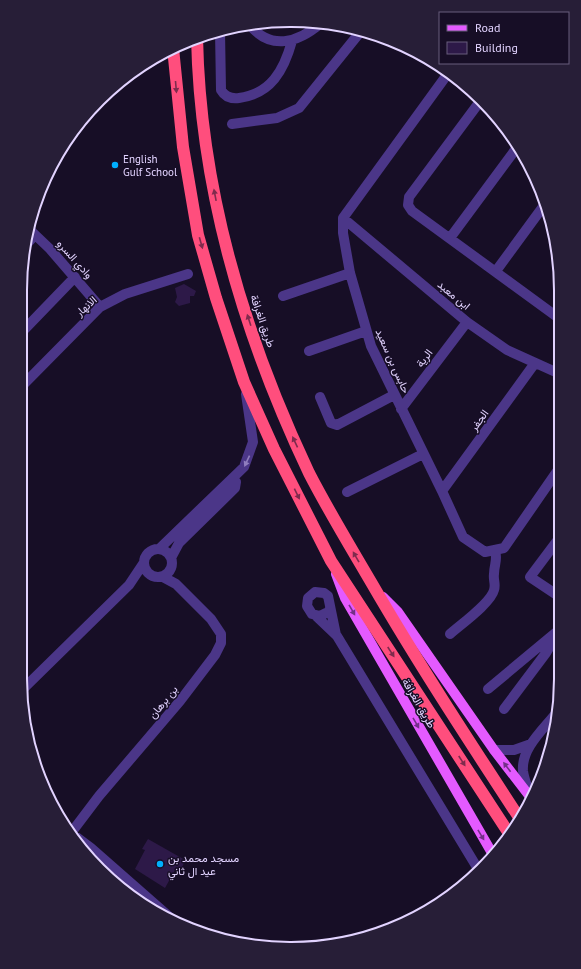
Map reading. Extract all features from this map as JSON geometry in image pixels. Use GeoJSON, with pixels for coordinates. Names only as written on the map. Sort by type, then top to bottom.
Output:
{"type":"FeatureCollection","features":[{"type":"Feature","properties":{"kind":"highway","name":"طريق الغرافة"},"geometry":{"type":"LineString","coordinates":[[197,44],[198,70],[207,151],[226,246],[257,345],[292,436],[311,476],[419,663],[516,814]]}},
{"type":"Feature","properties":{"kind":"highway","name":"طريق الغرافة"},"geometry":{"type":"LineString","coordinates":[[174,54],[183,147],[198,235],[216,298],[244,382],[277,455],[331,561],[507,830]]}},
{"type":"Feature","properties":{"kind":"main road","name":"طريق الغرافة"},"geometry":{"type":"LineString","coordinates":[[331,561],[345,598],[490,850]]}},
{"type":"Feature","properties":{"kind":"main road","name":"طريق الغرافة"},"geometry":{"type":"LineString","coordinates":[[376,590],[398,612],[494,750],[528,794]]}},
{"type":"Feature","properties":{"kind":"street"},"geometry":{"type":"LineString","coordinates":[[253,30],[266,38],[278,42],[292,41],[303,36],[313,28]]}},
{"type":"Feature","properties":{"kind":"street"},"geometry":{"type":"LineString","coordinates":[[232,124],[277,118],[299,108],[357,36]]}},
{"type":"Feature","properties":{"kind":"street"},"geometry":{"type":"LineString","coordinates":[[220,37],[221,90],[226,96],[234,99],[254,96],[267,88],[282,68],[288,57],[292,41]]}},
{"type":"Feature","properties":{"kind":"street"},"geometry":{"type":"LineString","coordinates":[[343,218],[445,77]]}},
{"type":"Feature","properties":{"kind":"street"},"geometry":{"type":"LineString","coordinates":[[478,105],[408,201],[408,205],[412,211],[554,314]]}},
{"type":"Feature","properties":{"kind":"street"},"geometry":{"type":"LineString","coordinates":[[450,238],[514,151]]}},
{"type":"Feature","properties":{"kind":"street"},"geometry":{"type":"LineString","coordinates":[[496,271],[541,209]]}},
{"type":"Feature","properties":{"kind":"street","name":"حابس بن سعيد"},"geometry":{"type":"LineString","coordinates":[[343,218],[343,233],[350,273],[366,331],[394,395],[442,491],[463,537],[484,552],[495,550]]}},
{"type":"Feature","properties":{"kind":"street","name":"ابن معبد"},"geometry":{"type":"LineString","coordinates":[[343,218],[467,322],[507,350],[554,371]]}},
{"type":"Feature","properties":{"kind":"street","name":"وادي السرو"},"geometry":{"type":"LineString","coordinates":[[33,233],[75,277],[100,307]]}},
{"type":"Feature","properties":{"kind":"street"},"geometry":{"type":"LineString","coordinates":[[283,296],[350,273]]}},
{"type":"Feature","properties":{"kind":"street","name":"الانهار"},"geometry":{"type":"LineString","coordinates":[[27,381],[100,307],[125,294],[188,274]]}},
{"type":"Feature","properties":{"kind":"street"},"geometry":{"type":"LineString","coordinates":[[27,326],[75,277]]}},
{"type":"Feature","properties":{"kind":"street","name":"الرية"},"geometry":{"type":"LineString","coordinates":[[401,409],[467,322]]}},
{"type":"Feature","properties":{"kind":"street"},"geometry":{"type":"LineString","coordinates":[[309,351],[366,331]]}},
{"type":"Feature","properties":{"kind":"street","name":"الجفر"},"geometry":{"type":"LineString","coordinates":[[442,491],[535,363]]}},
{"type":"Feature","properties":{"kind":"street"},"geometry":{"type":"LineString","coordinates":[[27,685],[129,585],[143,564],[148,553],[159,549],[244,468],[253,442],[244,382]]}},
{"type":"Feature","properties":{"kind":"street"},"geometry":{"type":"LineString","coordinates":[[320,397],[331,423],[337,425],[394,395]]}},
{"type":"Feature","properties":{"kind":"street"},"geometry":{"type":"LineString","coordinates":[[347,492],[423,454]]}},
{"type":"Feature","properties":{"kind":"street"},"geometry":{"type":"LineString","coordinates":[[450,634],[486,602],[494,592],[494,574],[498,560],[495,550],[504,548],[554,476]]}},
{"type":"Feature","properties":{"kind":"street"},"geometry":{"type":"LineString","coordinates":[[171,558],[179,543],[235,488],[236,482],[230,482]]}},
{"type":"Feature","properties":{"kind":"street"},"geometry":{"type":"LineString","coordinates":[[554,545],[530,577],[554,594]]}},
{"type":"Feature","properties":{"kind":"street"},"geometry":{"type":"LineString","coordinates":[[129,585],[150,576],[166,574],[172,564],[171,558],[167,553],[159,549]]}},
{"type":"Feature","properties":{"kind":"street"},"geometry":{"type":"LineString","coordinates":[[143,564],[145,571],[150,576]]}},
{"type":"Feature","properties":{"kind":"street","name":"بن برهان"},"geometry":{"type":"LineString","coordinates":[[74,829],[99,796],[180,702],[215,655],[221,643],[221,634],[217,627],[166,574]]}},
{"type":"Feature","properties":{"kind":"street"},"geometry":{"type":"LineString","coordinates":[[337,636],[330,609],[330,600],[324,593],[320,592],[311,594],[308,598],[307,606],[309,611],[337,636],[476,865]]}},
{"type":"Feature","properties":{"kind":"street"},"geometry":{"type":"LineString","coordinates":[[316,616],[324,615],[330,609]]}},
{"type":"Feature","properties":{"kind":"street"},"geometry":{"type":"LineString","coordinates":[[488,689],[554,635]]}},
{"type":"Feature","properties":{"kind":"street"},"geometry":{"type":"LineString","coordinates":[[504,709],[546,653],[554,639]]}},
{"type":"Feature","properties":{"kind":"street"},"geometry":{"type":"LineString","coordinates":[[529,791],[523,771],[525,755],[531,744],[550,726]]}},
{"type":"Feature","properties":{"kind":"street"},"geometry":{"type":"LineString","coordinates":[[494,750],[514,750],[531,744]]}},
{"type":"Feature","properties":{"kind":"street"},"geometry":{"type":"LineString","coordinates":[[84,843],[143,897]]}},
{"type":"Feature","properties":{"kind":"building"},"geometry":{"type":"Polygon","coordinates":[[[184,284],[196,291],[194,296],[190,296],[190,303],[179,306],[175,302],[177,297],[175,288],[184,284]]]}},
{"type":"Feature","properties":{"kind":"building","name":"مسجد محمد بن عيد ال ثاني"},"geometry":{"type":"Polygon","coordinates":[[[148,839],[185,860],[181,870],[176,868],[165,888],[135,869],[145,850],[142,849],[148,839]]]}},
{"type":"Feature","properties":{"kind":"place","name":"English Gulf School"},"geometry":{"type":"Point","coordinates":[115,165]}},
{"type":"Feature","properties":{"kind":"place","name":"مسجد محمد بن عيد ال ثاني"},"geometry":{"type":"Point","coordinates":[160,864]}}]}
